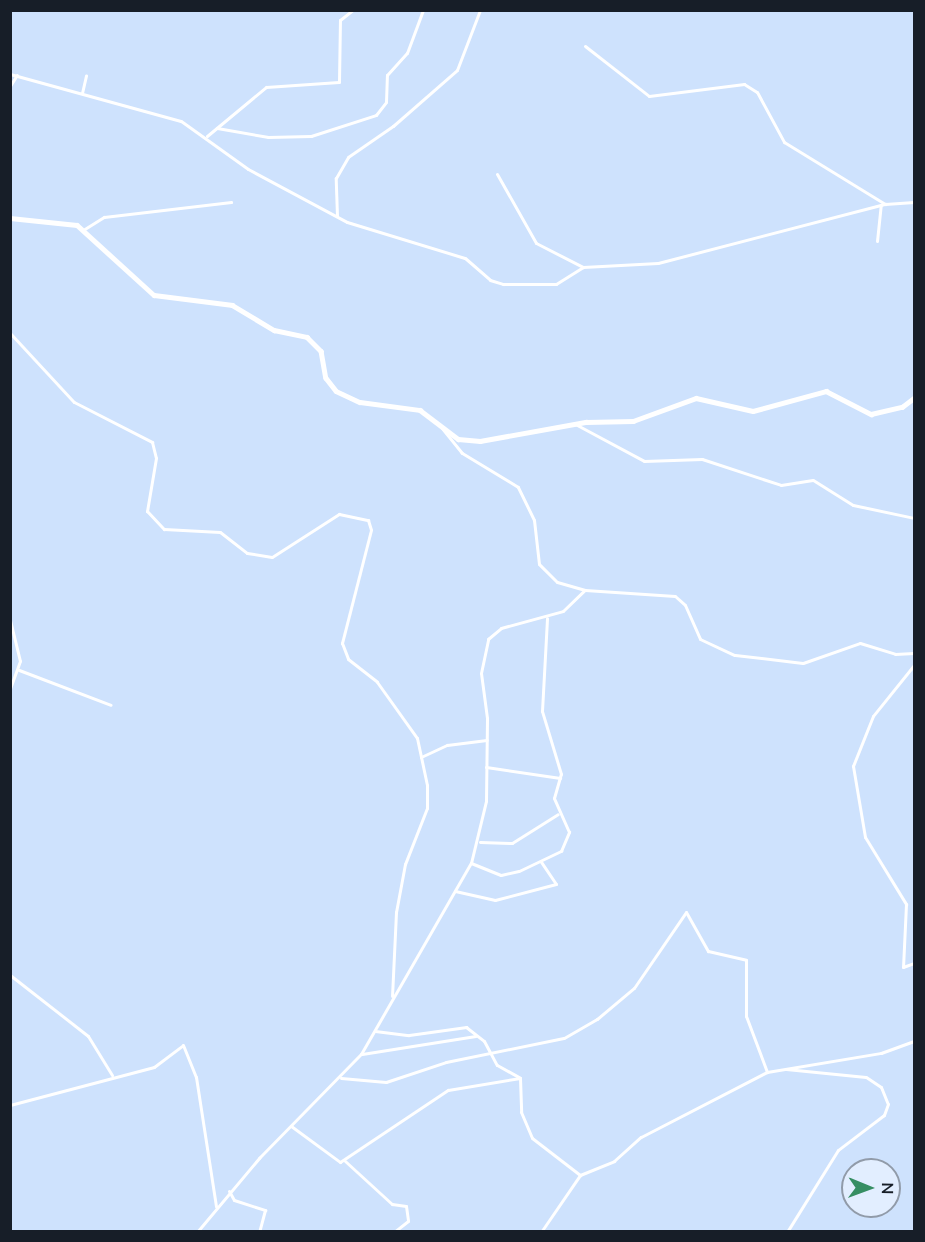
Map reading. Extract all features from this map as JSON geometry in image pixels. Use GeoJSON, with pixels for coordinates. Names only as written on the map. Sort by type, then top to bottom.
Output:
{"type":"FeatureCollection","features":[{"type":"Feature","properties":{"kind":"main road"},"geometry":{"type":"LineString","coordinates":[[10,218],[59,220],[84,230],[154,295],[232,305],[274,330],[307,338],[321,351],[326,378],[336,391],[360,402],[420,410],[454,438],[480,441],[513,432],[633,421],[696,398],[753,411],[826,391],[871,414],[902,407],[915,398]]}},
{"type":"Feature","properties":{"kind":"street"},"geometry":{"type":"LineString","coordinates":[[207,135],[266,87],[339,82],[340,20],[353,10]]}},
{"type":"Feature","properties":{"kind":"street"},"geometry":{"type":"LineString","coordinates":[[217,128],[239,134],[311,136],[376,115],[385,105],[387,75],[406,56],[423,10]]}},
{"type":"Feature","properties":{"kind":"street"},"geometry":{"type":"LineString","coordinates":[[337,216],[336,178],[348,157],[393,126],[457,70],[480,10]]}},
{"type":"Feature","properties":{"kind":"street"},"geometry":{"type":"LineString","coordinates":[[585,46],[649,96],[744,84],[757,92],[784,142],[883,204]]}},
{"type":"Feature","properties":{"kind":"street"},"geometry":{"type":"LineString","coordinates":[[10,74],[181,121],[207,135],[248,169],[337,216],[465,258],[490,280],[504,284],[556,284],[584,267],[658,263],[883,204],[915,201]]}},
{"type":"Feature","properties":{"kind":"street"},"geometry":{"type":"LineString","coordinates":[[10,86],[17,75]]}},
{"type":"Feature","properties":{"kind":"street"},"geometry":{"type":"LineString","coordinates":[[82,94],[86,75]]}},
{"type":"Feature","properties":{"kind":"street"},"geometry":{"type":"LineString","coordinates":[[497,174],[536,243],[584,267]]}},
{"type":"Feature","properties":{"kind":"street"},"geometry":{"type":"LineString","coordinates":[[84,230],[104,217],[231,202]]}},
{"type":"Feature","properties":{"kind":"street"},"geometry":{"type":"LineString","coordinates":[[877,241],[883,204]]}},
{"type":"Feature","properties":{"kind":"street"},"geometry":{"type":"LineString","coordinates":[[10,333],[74,402],[152,442],[156,458],[147,511],[164,529],[220,532],[247,553],[272,557],[339,514],[368,520],[371,530],[342,644],[348,659],[377,682],[409,725],[421,757],[427,808],[405,864],[392,996]]}},
{"type":"Feature","properties":{"kind":"street"},"geometry":{"type":"LineString","coordinates":[[577,425],[644,461],[702,459],[782,485],[813,480],[853,505],[915,518]]}},
{"type":"Feature","properties":{"kind":"street"},"geometry":{"type":"LineString","coordinates":[[442,428],[462,453],[518,488],[534,520],[539,564],[557,582],[585,590],[675,596],[686,605],[700,639],[735,655],[803,663],[860,643],[896,654],[915,653]]}},
{"type":"Feature","properties":{"kind":"street"},"geometry":{"type":"LineString","coordinates":[[197,1232],[228,1191],[291,1125],[341,1078],[361,1054],[392,996],[471,863],[480,842],[486,767],[487,740],[481,673],[488,639],[501,628],[547,618],[579,601],[585,590]]}},
{"type":"Feature","properties":{"kind":"street"},"geometry":{"type":"LineString","coordinates":[[471,863],[506,874],[542,862],[561,851],[569,832],[558,814],[554,798],[560,778],[542,711],[547,618]]}},
{"type":"Feature","properties":{"kind":"street"},"geometry":{"type":"LineString","coordinates":[[10,620],[19,670],[10,688]]}},
{"type":"Feature","properties":{"kind":"street"},"geometry":{"type":"LineString","coordinates":[[915,665],[873,716],[854,766],[865,837],[906,904],[903,967],[915,963]]}},
{"type":"Feature","properties":{"kind":"street"},"geometry":{"type":"LineString","coordinates":[[19,670],[111,705]]}},
{"type":"Feature","properties":{"kind":"street"},"geometry":{"type":"LineString","coordinates":[[421,757],[447,745],[487,740]]}},
{"type":"Feature","properties":{"kind":"street"},"geometry":{"type":"LineString","coordinates":[[486,767],[560,778]]}},
{"type":"Feature","properties":{"kind":"street"},"geometry":{"type":"LineString","coordinates":[[480,842],[512,843],[558,814]]}},
{"type":"Feature","properties":{"kind":"street"},"geometry":{"type":"LineString","coordinates":[[455,891],[495,900],[556,884],[542,862]]}},
{"type":"Feature","properties":{"kind":"street"},"geometry":{"type":"LineString","coordinates":[[341,1078],[386,1082],[492,1054],[548,1045],[597,1019],[638,983],[648,960],[686,912],[708,951],[746,960],[746,1016],[768,1072]]}},
{"type":"Feature","properties":{"kind":"street"},"geometry":{"type":"LineString","coordinates":[[10,975],[88,1036],[112,1075]]}},
{"type":"Feature","properties":{"kind":"street"},"geometry":{"type":"LineString","coordinates":[[375,1030],[409,1035],[462,1026],[476,1036],[492,1054],[497,1065],[520,1078]]}},
{"type":"Feature","properties":{"kind":"street"},"geometry":{"type":"LineString","coordinates":[[361,1054],[476,1036]]}},
{"type":"Feature","properties":{"kind":"street"},"geometry":{"type":"LineString","coordinates":[[541,1232],[580,1176],[614,1161],[641,1137],[768,1072],[881,1053],[915,1041]]}},
{"type":"Feature","properties":{"kind":"street"},"geometry":{"type":"LineString","coordinates":[[10,1105],[112,1075],[154,1067],[183,1045],[196,1077],[216,1206]]}},
{"type":"Feature","properties":{"kind":"street"},"geometry":{"type":"LineString","coordinates":[[785,1068],[866,1077],[881,1087],[888,1104],[884,1115],[838,1150],[787,1232]]}},
{"type":"Feature","properties":{"kind":"street"},"geometry":{"type":"LineString","coordinates":[[345,1161],[442,1092],[520,1078]]}},
{"type":"Feature","properties":{"kind":"street"},"geometry":{"type":"LineString","coordinates":[[520,1078],[528,1132],[580,1176]]}},
{"type":"Feature","properties":{"kind":"street"},"geometry":{"type":"LineString","coordinates":[[291,1125],[326,1156],[345,1161],[392,1204],[406,1206],[409,1219],[394,1232]]}},
{"type":"Feature","properties":{"kind":"street"},"geometry":{"type":"LineString","coordinates":[[228,1191],[234,1200],[265,1210],[259,1232]]}}]}
